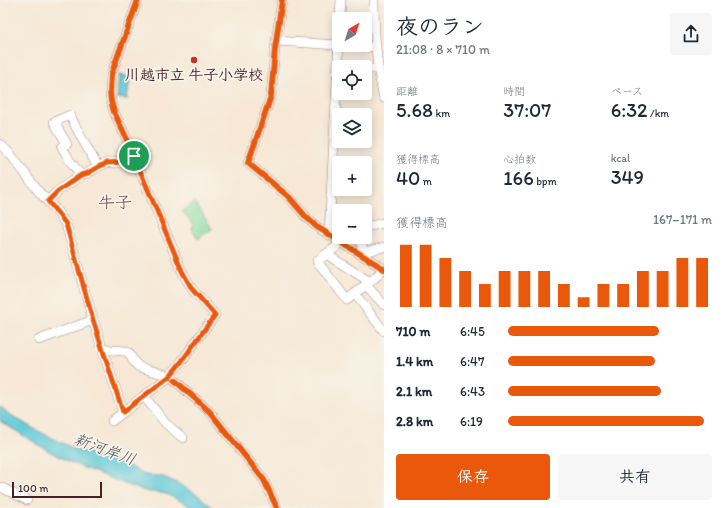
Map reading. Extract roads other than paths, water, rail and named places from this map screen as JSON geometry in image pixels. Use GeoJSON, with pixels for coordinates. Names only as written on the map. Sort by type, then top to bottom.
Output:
{"type":"FeatureCollection","features":[{"type":"Feature","properties":{"kind":"street"},"geometry":{"type":"LineString","coordinates":[[112,421],[170,376],[215,315],[192,289],[182,271],[111,102],[111,75],[138,0]]}},
{"type":"Feature","properties":{"kind":"street"},"geometry":{"type":"LineString","coordinates":[[282,0],[271,96],[248,163],[290,197],[306,218],[332,236]]}},
{"type":"Feature","properties":{"kind":"street"},"geometry":{"type":"LineString","coordinates":[[340,12],[341,0]]}},
{"type":"Feature","properties":{"kind":"street"},"geometry":{"type":"LineString","coordinates":[[374,0],[375,47],[384,98]]}},
{"type":"Feature","properties":{"kind":"street"},"geometry":{"type":"LineString","coordinates":[[276,42],[332,45]]}},
{"type":"Feature","properties":{"kind":"street"},"geometry":{"type":"LineString","coordinates":[[372,69],[378,69]]}},
{"type":"Feature","properties":{"kind":"street"},"geometry":{"type":"LineString","coordinates":[[329,234],[336,100]]}},
{"type":"Feature","properties":{"kind":"street"},"geometry":{"type":"LineString","coordinates":[[81,175],[70,161],[62,147],[67,144],[54,122],[70,115],[98,167]]}},
{"type":"Feature","properties":{"kind":"street"},"geometry":{"type":"LineString","coordinates":[[0,144],[66,224],[93,320],[123,412]]}},
{"type":"Feature","properties":{"kind":"street"},"geometry":{"type":"LineString","coordinates":[[48,201],[58,191],[81,175],[107,163],[122,162],[134,156]]}},
{"type":"Feature","properties":{"kind":"street"},"geometry":{"type":"LineString","coordinates":[[372,226],[384,223]]}},
{"type":"Feature","properties":{"kind":"street"},"geometry":{"type":"LineString","coordinates":[[338,244],[335,248],[317,261],[347,300],[368,284],[384,269],[345,244]]}},
{"type":"Feature","properties":{"kind":"street"},"geometry":{"type":"LineString","coordinates":[[362,244],[364,255]]}},
{"type":"Feature","properties":{"kind":"street"},"geometry":{"type":"LineString","coordinates":[[364,255],[384,247]]}},
{"type":"Feature","properties":{"kind":"street"},"geometry":{"type":"LineString","coordinates":[[326,254],[368,284],[384,306]]}},
{"type":"Feature","properties":{"kind":"street"},"geometry":{"type":"LineString","coordinates":[[355,294],[384,331]]}},
{"type":"Feature","properties":{"kind":"street"},"geometry":{"type":"LineString","coordinates":[[39,340],[93,320]]}},
{"type":"Feature","properties":{"kind":"street"},"geometry":{"type":"LineString","coordinates":[[102,347],[111,350],[125,351],[129,353],[139,367],[170,376],[210,412],[264,480],[277,508]]}},
{"type":"Feature","properties":{"kind":"street"},"geometry":{"type":"LineString","coordinates":[[144,396],[165,423],[183,438]]}},
{"type":"Feature","properties":{"kind":"street"},"geometry":{"type":"LineString","coordinates":[[0,487],[27,500]]}},
{"type":"Feature","properties":{"kind":"water"},"geometry":{"type":"Polygon","coordinates":[[[119,75],[130,77],[127,99],[117,98],[119,75]]]}},
{"type":"Feature","properties":{"kind":"water"},"geometry":{"type":"Polygon","coordinates":[[[0,406],[9,414],[34,429],[77,450],[90,453],[96,457],[125,464],[145,475],[161,476],[175,482],[198,495],[213,508],[192,508],[166,494],[149,492],[130,486],[74,464],[45,449],[0,421],[0,406]]]}},
{"type":"Feature","properties":{"kind":"place","name":"川越市立 牛子小学校"},"geometry":{"type":"Point","coordinates":[194,60]}},
{"type":"Feature","properties":{"kind":"district","name":"牛子"},"geometry":{"type":"Point","coordinates":[115,202]}},
{"type":"Feature","properties":{"kind":"water label","name":"新河岸川"},"geometry":{"type":"Point","coordinates":[105,449]}}]}
